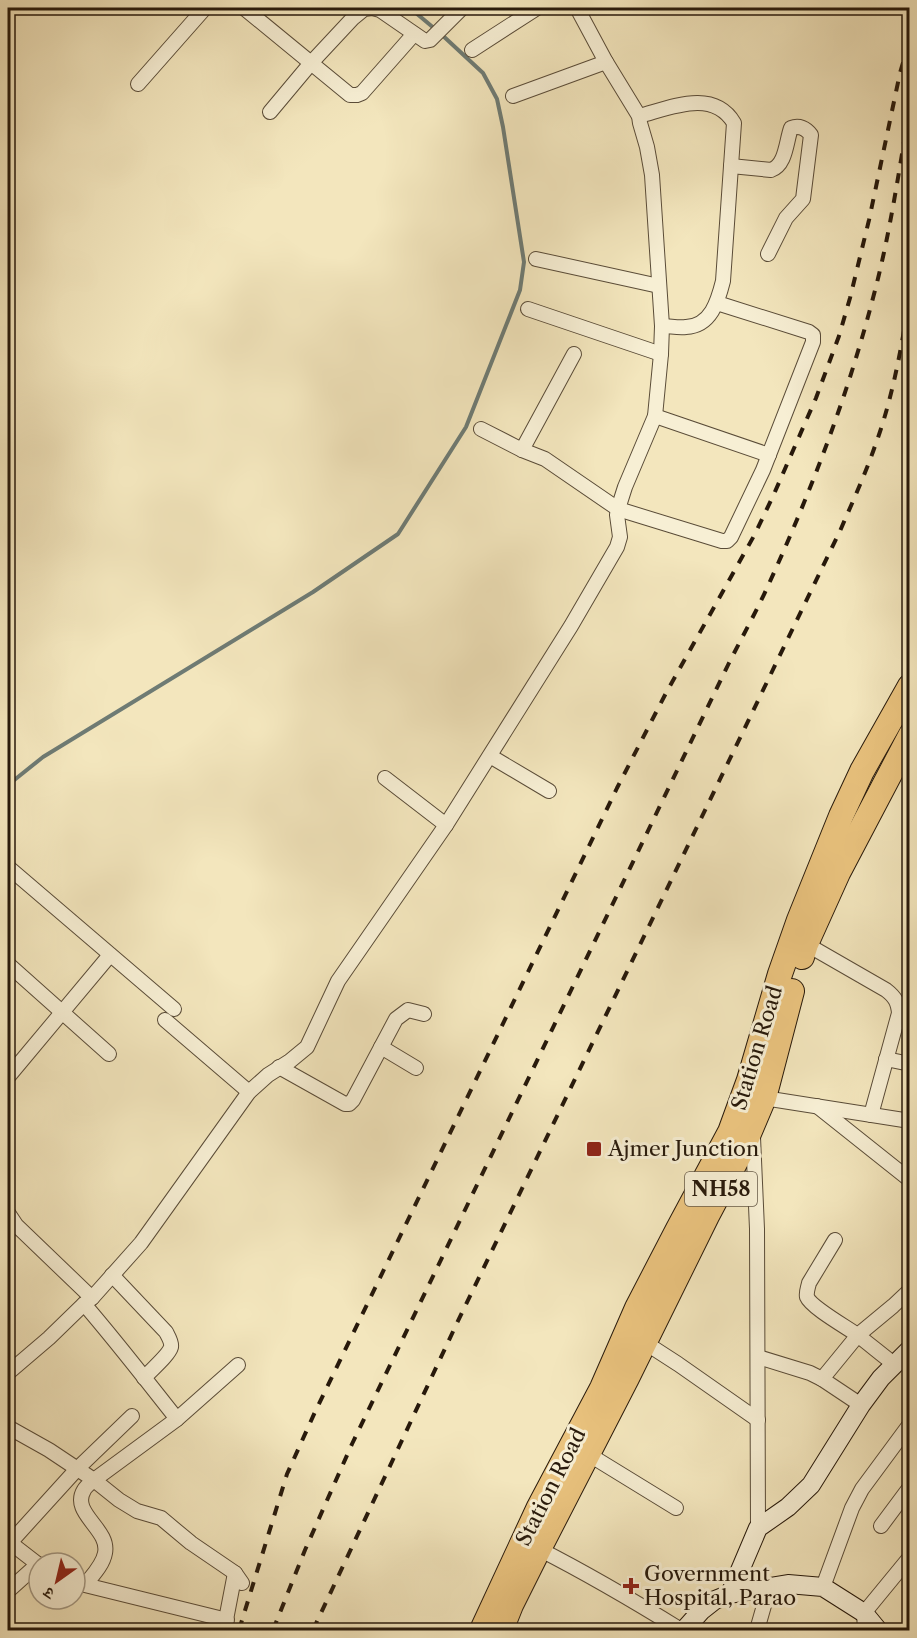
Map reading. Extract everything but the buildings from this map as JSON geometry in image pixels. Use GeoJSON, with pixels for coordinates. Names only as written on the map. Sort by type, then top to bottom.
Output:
{"type":"FeatureCollection","features":[{"type":"Feature","properties":{"kind":"highway","name":"Station Road"},"geometry":{"type":"LineString","coordinates":[[482,1630],[539,1507],[602,1388],[638,1308],[730,1132],[749,1080],[798,920],[862,771],[909,686]]}},
{"type":"Feature","properties":{"kind":"highway"},"geometry":{"type":"LineString","coordinates":[[489,1630],[518,1564],[745,1112],[801,925],[877,755],[909,701]]}},
{"type":"Feature","properties":{"kind":"highway","name":"Station Road"},"geometry":{"type":"LineString","coordinates":[[501,1630],[539,1549],[742,1150],[764,1098],[806,944],[838,873],[909,733]]}},
{"type":"Feature","properties":{"kind":"highway"},"geometry":{"type":"LineString","coordinates":[[496,1630],[521,1571],[572,1475],[757,1100],[778,1019],[804,935],[861,808],[909,733]]}},
{"type":"Feature","properties":{"kind":"street"},"geometry":{"type":"LineString","coordinates":[[138,84],[205,8]]}},
{"type":"Feature","properties":{"kind":"street"},"geometry":{"type":"LineString","coordinates":[[244,8],[350,95],[362,93],[414,34]]}},
{"type":"Feature","properties":{"kind":"street"},"geometry":{"type":"LineString","coordinates":[[270,112],[311,63],[364,9],[380,10],[425,41],[430,40],[462,8]]}},
{"type":"Feature","properties":{"kind":"street"},"geometry":{"type":"LineString","coordinates":[[472,50],[537,8]]}},
{"type":"Feature","properties":{"kind":"street"},"geometry":{"type":"LineString","coordinates":[[8,1373],[88,1301],[141,1243],[249,1092],[307,1047],[338,981],[446,825],[572,626],[617,547],[620,537],[618,509],[655,416],[662,354],[652,175],[639,116],[577,8]]}},
{"type":"Feature","properties":{"kind":"street"},"geometry":{"type":"LineString","coordinates":[[513,96],[606,62]]}},
{"type":"Feature","properties":{"kind":"street"},"geometry":{"type":"LineString","coordinates":[[639,116],[692,103],[703,103],[717,106],[728,113],[734,123],[723,281],[717,303],[708,317],[697,324],[689,327],[662,326]]}},
{"type":"Feature","properties":{"kind":"street"},"geometry":{"type":"LineString","coordinates":[[731,166],[771,170],[781,162],[791,128],[797,126],[806,129],[811,135],[803,199],[786,218],[768,254]]}},
{"type":"Feature","properties":{"kind":"street"},"geometry":{"type":"LineString","coordinates":[[536,259],[659,286]]}},
{"type":"Feature","properties":{"kind":"street"},"geometry":{"type":"LineString","coordinates":[[480,429],[545,459],[618,509],[727,541],[731,537],[769,455],[813,342],[813,335],[717,303]]}},
{"type":"Feature","properties":{"kind":"street"},"geometry":{"type":"LineString","coordinates":[[528,309],[662,354]]}},
{"type":"Feature","properties":{"kind":"street"},"geometry":{"type":"LineString","coordinates":[[522,450],[574,354]]}},
{"type":"Feature","properties":{"kind":"street"},"geometry":{"type":"LineString","coordinates":[[655,416],[769,455]]}},
{"type":"Feature","properties":{"kind":"street"},"geometry":{"type":"LineString","coordinates":[[490,756],[549,791]]}},
{"type":"Feature","properties":{"kind":"street"},"geometry":{"type":"LineString","coordinates":[[385,778],[446,825]]}},
{"type":"Feature","properties":{"kind":"street"},"geometry":{"type":"LineString","coordinates":[[8,867],[110,955],[249,1092]]}},
{"type":"Feature","properties":{"kind":"street"},"geometry":{"type":"LineString","coordinates":[[806,944],[886,990],[898,1002],[899,1013],[871,1115]]}},
{"type":"Feature","properties":{"kind":"street"},"geometry":{"type":"LineString","coordinates":[[10,1070],[63,1012],[110,955]]}},
{"type":"Feature","properties":{"kind":"street"},"geometry":{"type":"LineString","coordinates":[[8,964],[110,1054]]}},
{"type":"Feature","properties":{"kind":"street"},"geometry":{"type":"LineString","coordinates":[[279,1068],[333,1098],[349,1104],[396,1019],[408,1010],[424,1014]]}},
{"type":"Feature","properties":{"kind":"street"},"geometry":{"type":"LineString","coordinates":[[381,1047],[416,1068]]}},
{"type":"Feature","properties":{"kind":"street"},"geometry":{"type":"LineString","coordinates":[[886,1059],[909,1064]]}},
{"type":"Feature","properties":{"kind":"street"},"geometry":{"type":"LineString","coordinates":[[764,1098],[909,1121]]}},
{"type":"Feature","properties":{"kind":"street"},"geometry":{"type":"LineString","coordinates":[[817,1106],[906,1177],[909,1161]]}},
{"type":"Feature","properties":{"kind":"street"},"geometry":{"type":"LineString","coordinates":[[730,1594],[758,1528],[758,1228],[752,1126]]}},
{"type":"Feature","properties":{"kind":"street"},"geometry":{"type":"LineString","coordinates":[[8,1213],[12,1228],[88,1301],[109,1332],[177,1419]]}},
{"type":"Feature","properties":{"kind":"street"},"geometry":{"type":"LineString","coordinates":[[835,1240],[809,1283],[807,1297],[810,1302],[858,1335],[894,1364]]}},
{"type":"Feature","properties":{"kind":"street"},"geometry":{"type":"LineString","coordinates":[[112,1275],[166,1332],[170,1340],[171,1347],[167,1353],[144,1378]]}},
{"type":"Feature","properties":{"kind":"street"},"geometry":{"type":"LineString","coordinates":[[822,1379],[858,1335],[909,1290]]}},
{"type":"Feature","properties":{"kind":"street"},"geometry":{"type":"LineString","coordinates":[[644,1342],[758,1420]]}},
{"type":"Feature","properties":{"kind":"street"},"geometry":{"type":"LineString","coordinates":[[758,1528],[788,1507],[811,1485],[861,1405],[881,1378],[909,1349]]}},
{"type":"Feature","properties":{"kind":"street"},"geometry":{"type":"LineString","coordinates":[[758,1357],[810,1373],[861,1405]]}},
{"type":"Feature","properties":{"kind":"street"},"geometry":{"type":"LineString","coordinates":[[87,1576],[101,1563],[105,1553],[101,1534],[83,1509],[81,1498],[84,1490],[93,1480],[177,1419],[238,1365]]}},
{"type":"Feature","properties":{"kind":"street"},"geometry":{"type":"LineString","coordinates":[[27,1556],[8,1543],[77,1469],[132,1416]]}},
{"type":"Feature","properties":{"kind":"street"},"geometry":{"type":"LineString","coordinates":[[823,1587],[852,1508],[862,1490],[909,1424]]}},
{"type":"Feature","properties":{"kind":"street"},"geometry":{"type":"LineString","coordinates":[[8,1427],[49,1450],[137,1511],[160,1518],[238,1578],[226,1625],[87,1585]]}},
{"type":"Feature","properties":{"kind":"street"},"geometry":{"type":"LineString","coordinates":[[588,1454],[676,1508]]}},
{"type":"Feature","properties":{"kind":"street"},"geometry":{"type":"LineString","coordinates":[[881,1526],[909,1487]]}},
{"type":"Feature","properties":{"kind":"street"},"geometry":{"type":"LineString","coordinates":[[539,1549],[621,1593],[682,1630],[715,1600],[730,1594],[788,1584],[823,1587],[864,1622],[878,1630]]}},
{"type":"Feature","properties":{"kind":"street"},"geometry":{"type":"LineString","coordinates":[[864,1622],[909,1557]]}},
{"type":"Feature","properties":{"kind":"street"},"geometry":{"type":"LineString","coordinates":[[8,1591],[27,1574]]}},
{"type":"Feature","properties":{"kind":"street"},"geometry":{"type":"LineString","coordinates":[[757,1630],[769,1588]]}},
{"type":"Feature","properties":{"kind":"waterway"},"geometry":{"type":"LineString","coordinates":[[410,8],[435,29]]}},
{"type":"Feature","properties":{"kind":"waterway"},"geometry":{"type":"LineString","coordinates":[[8,785],[43,757],[313,592],[398,534],[466,427],[520,290],[524,262],[497,99],[483,73],[441,34]]}},
{"type":"Feature","properties":{"kind":"railway"},"geometry":{"type":"LineString","coordinates":[[239,1630],[287,1474],[315,1412],[617,788],[666,693],[755,534],[816,398],[839,336],[850,298],[900,73],[910,39]]}},
{"type":"Feature","properties":{"kind":"railway"},"geometry":{"type":"LineString","coordinates":[[273,1630],[305,1550],[352,1444],[783,553],[826,445],[863,335],[889,226],[910,106]]}},
{"type":"Feature","properties":{"kind":"railway"},"geometry":{"type":"LineString","coordinates":[[313,1630],[457,1323],[840,531],[867,468],[887,409],[910,294]]}},
{"type":"Feature","properties":{"kind":"place","name":"Ajmer Junction"},"geometry":{"type":"Point","coordinates":[594,1149]}},
{"type":"Feature","properties":{"kind":"place","name":"Government Hospital, Parao"},"geometry":{"type":"Point","coordinates":[631,1586]}}]}
